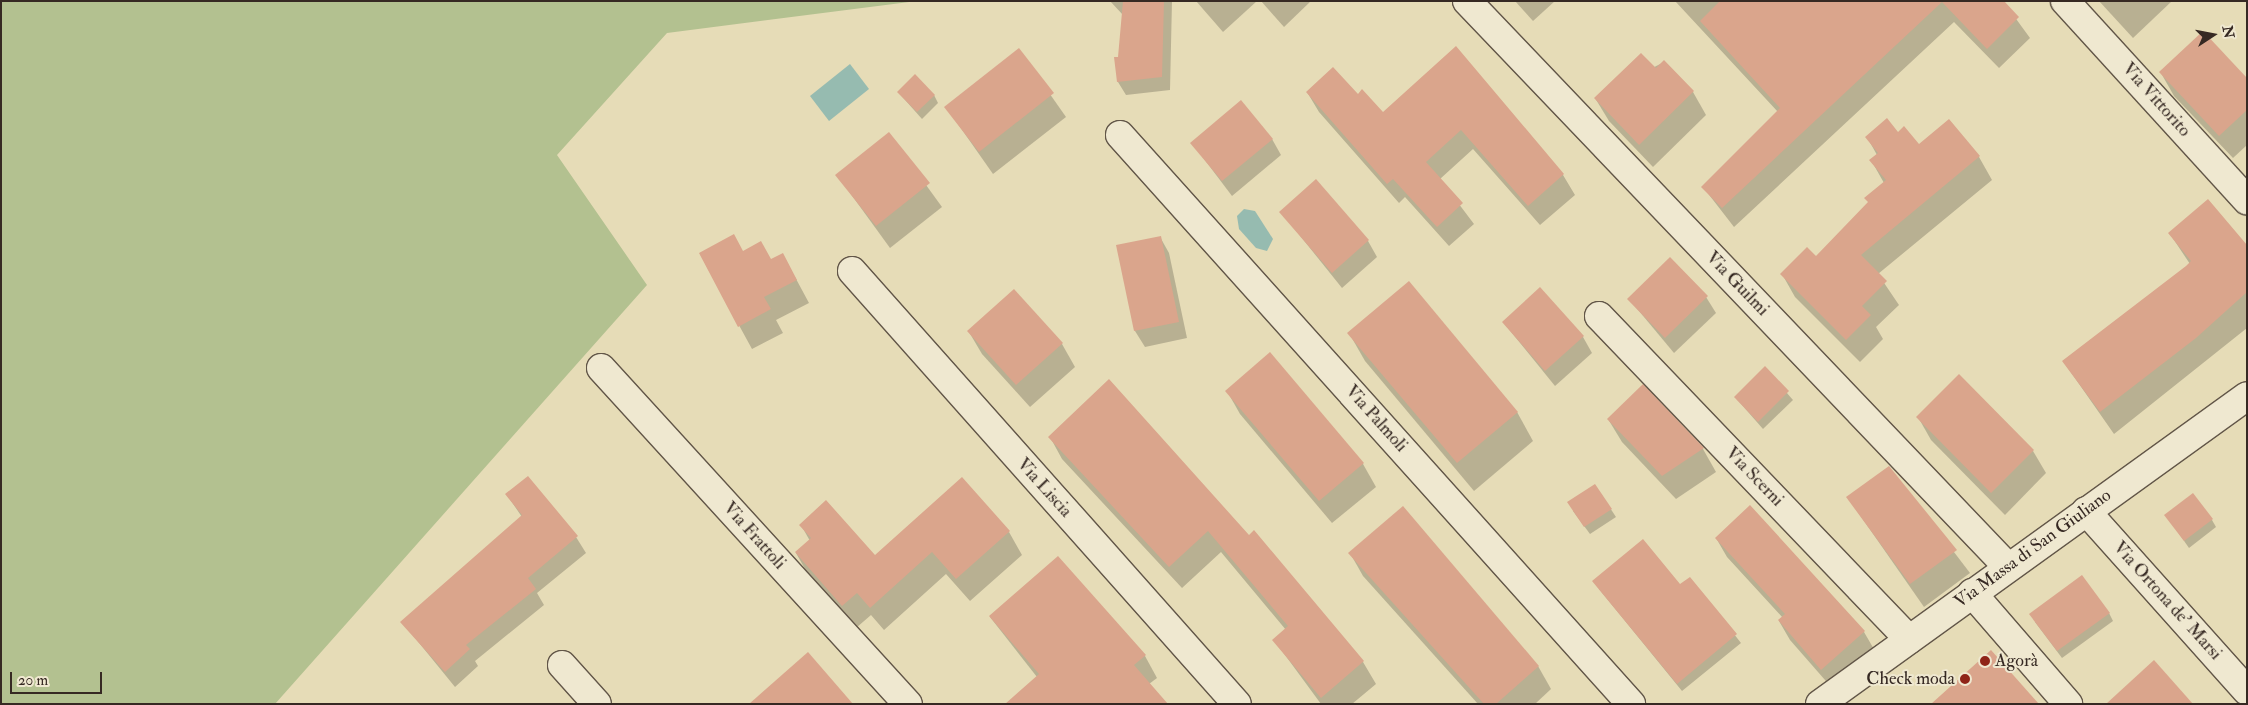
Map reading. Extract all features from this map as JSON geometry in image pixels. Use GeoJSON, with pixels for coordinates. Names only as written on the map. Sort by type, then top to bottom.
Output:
{"type":"FeatureCollection","features":[{"type":"Feature","properties":{"kind":"street","name":"Via Guilmi"},"geometry":{"type":"LineString","coordinates":[[1467,1],[2008,566]]}},
{"type":"Feature","properties":{"kind":"street","name":"Via Vittorito"},"geometry":{"type":"LineString","coordinates":[[2065,1],[2247,200]]}},
{"type":"Feature","properties":{"kind":"street","name":"Via Palmoli"},"geometry":{"type":"LineString","coordinates":[[1120,135],[1631,704]]}},
{"type":"Feature","properties":{"kind":"street","name":"Via Liscia"},"geometry":{"type":"LineString","coordinates":[[852,271],[1237,704]]}},
{"type":"Feature","properties":{"kind":"street","name":"Via Scerni"},"geometry":{"type":"LineString","coordinates":[[1599,316],[1909,639]]}},
{"type":"Feature","properties":{"kind":"street","name":"Via Frattoli"},"geometry":{"type":"LineString","coordinates":[[600,368],[908,704]]}},
{"type":"Feature","properties":{"kind":"street","name":"Via Massa di San Giuliano"},"geometry":{"type":"LineString","coordinates":[[1820,704],[2008,566],[2247,396]]}},
{"type":"Feature","properties":{"kind":"street","name":"Via Ortona de' Marsi"},"geometry":{"type":"LineString","coordinates":[[2086,510],[2247,691]]}},
{"type":"Feature","properties":{"kind":"street"},"geometry":{"type":"LineString","coordinates":[[1972,592],[2068,704]]}},
{"type":"Feature","properties":{"kind":"street"},"geometry":{"type":"LineString","coordinates":[[562,665],[597,704]]}},
{"type":"Feature","properties":{"kind":"green space"},"geometry":{"type":"Polygon","coordinates":[[[1,1],[917,1],[667,33],[557,155],[647,285],[275,704],[1,704],[1,1]]]}},
{"type":"Feature","properties":{"kind":"water"},"geometry":{"type":"Polygon","coordinates":[[[850,64],[869,89],[829,121],[810,96],[850,64]]]}},
{"type":"Feature","properties":{"kind":"water"},"geometry":{"type":"Polygon","coordinates":[[[1244,209],[1255,211],[1273,239],[1267,251],[1256,248],[1239,229],[1237,216],[1244,209]]]}},
{"type":"Feature","properties":{"kind":"building"},"geometry":{"type":"Polygon","coordinates":[[[1123,1],[1164,1],[1162,77],[1117,82],[1114,57],[1118,57],[1123,1]]]}},
{"type":"Feature","properties":{"kind":"building"},"geometry":{"type":"Polygon","coordinates":[[[1720,1],[2004,1],[2019,17],[1987,49],[1942,2],[1722,208],[1701,187],[1780,108],[1700,21],[1720,1]]]}},
{"type":"Feature","properties":{"kind":"building"},"geometry":{"type":"Polygon","coordinates":[[[2203,31],[2247,78],[2247,110],[2219,136],[2159,72],[2203,31]]]}},
{"type":"Feature","properties":{"kind":"building"},"geometry":{"type":"Polygon","coordinates":[[[1456,46],[1564,174],[1528,206],[1461,130],[1426,162],[1463,203],[1437,227],[1393,179],[1387,184],[1306,92],[1333,67],[1358,94],[1362,89],[1383,112],[1456,46]]]}},
{"type":"Feature","properties":{"kind":"building"},"geometry":{"type":"Polygon","coordinates":[[[1019,48],[1054,93],[979,152],[944,107],[1019,48]]]}},
{"type":"Feature","properties":{"kind":"building"},"geometry":{"type":"Polygon","coordinates":[[[1641,53],[1656,68],[1664,60],[1694,91],[1639,145],[1594,98],[1641,53]]]}},
{"type":"Feature","properties":{"kind":"building"},"geometry":{"type":"Polygon","coordinates":[[[915,74],[935,95],[917,112],[897,92],[915,74]]]}},
{"type":"Feature","properties":{"kind":"building"},"geometry":{"type":"Polygon","coordinates":[[[1241,100],[1273,139],[1222,181],[1190,143],[1241,100]]]}},
{"type":"Feature","properties":{"kind":"building"},"geometry":{"type":"Polygon","coordinates":[[[1887,118],[1898,132],[1904,126],[1919,144],[1949,119],[1980,156],[1861,255],[1887,281],[1862,306],[1871,315],[1846,340],[1780,274],[1807,247],[1816,256],[1868,202],[1864,198],[1886,180],[1869,160],[1878,153],[1865,137],[1887,118]]]}},
{"type":"Feature","properties":{"kind":"building"},"geometry":{"type":"Polygon","coordinates":[[[889,132],[930,183],[876,226],[835,175],[889,132]]]}},
{"type":"Feature","properties":{"kind":"building"},"geometry":{"type":"Polygon","coordinates":[[[1316,179],[1369,240],[1332,273],[1279,212],[1316,179]]]}},
{"type":"Feature","properties":{"kind":"building"},"geometry":{"type":"Polygon","coordinates":[[[2208,199],[2247,245],[2247,292],[2196,338],[2100,412],[2062,361],[2191,261],[2168,233],[2208,199]]]}},
{"type":"Feature","properties":{"kind":"building"},"geometry":{"type":"Polygon","coordinates":[[[734,234],[743,251],[761,241],[771,259],[783,253],[797,280],[764,297],[771,309],[738,327],[699,253],[734,234]]]}},
{"type":"Feature","properties":{"kind":"building"},"geometry":{"type":"Polygon","coordinates":[[[1161,236],[1179,322],[1134,331],[1116,245],[1161,236]]]}},
{"type":"Feature","properties":{"kind":"building"},"geometry":{"type":"Polygon","coordinates":[[[1670,257],[1708,296],[1665,338],[1627,299],[1670,257]]]}},
{"type":"Feature","properties":{"kind":"building"},"geometry":{"type":"Polygon","coordinates":[[[1409,281],[1518,412],[1457,463],[1347,333],[1409,281]]]}},
{"type":"Feature","properties":{"kind":"building"},"geometry":{"type":"Polygon","coordinates":[[[1540,287],[1584,336],[1545,371],[1502,322],[1540,287]]]}},
{"type":"Feature","properties":{"kind":"building"},"geometry":{"type":"Polygon","coordinates":[[[1014,289],[1063,343],[1016,385],[967,331],[1014,289]]]}},
{"type":"Feature","properties":{"kind":"building"},"geometry":{"type":"Polygon","coordinates":[[[1270,352],[1364,463],[1319,501],[1225,391],[1270,352]]]}},
{"type":"Feature","properties":{"kind":"building"},"geometry":{"type":"Polygon","coordinates":[[[1765,366],[1789,391],[1758,422],[1734,397],[1765,366]]]}},
{"type":"Feature","properties":{"kind":"building"},"geometry":{"type":"Polygon","coordinates":[[[1959,374],[2034,450],[1991,493],[1916,417],[1959,374]]]}},
{"type":"Feature","properties":{"kind":"building"},"geometry":{"type":"Polygon","coordinates":[[[1109,379],[1249,535],[1254,530],[1364,661],[1321,698],[1272,640],[1288,626],[1208,531],[1169,567],[1048,437],[1109,379]]]}},
{"type":"Feature","properties":{"kind":"building"},"geometry":{"type":"Polygon","coordinates":[[[1643,384],[1704,448],[1662,476],[1607,419],[1643,384]]]}},
{"type":"Feature","properties":{"kind":"building"},"geometry":{"type":"Polygon","coordinates":[[[1889,466],[1957,550],[1910,584],[1846,497],[1889,466]]]}},
{"type":"Feature","properties":{"kind":"building"},"geometry":{"type":"Polygon","coordinates":[[[528,476],[578,536],[528,578],[536,589],[466,645],[470,649],[445,672],[400,622],[522,515],[505,494],[528,476]]]}},
{"type":"Feature","properties":{"kind":"building"},"geometry":{"type":"Polygon","coordinates":[[[962,477],[1010,531],[956,579],[932,552],[870,608],[857,593],[842,606],[795,552],[811,538],[799,525],[826,500],[875,555],[962,477]]]}},
{"type":"Feature","properties":{"kind":"building"},"geometry":{"type":"Polygon","coordinates":[[[1595,484],[1612,509],[1584,527],[1567,502],[1595,484]]]}},
{"type":"Feature","properties":{"kind":"building"},"geometry":{"type":"Polygon","coordinates":[[[2193,493],[2213,519],[2184,541],[2164,515],[2193,493]]]}},
{"type":"Feature","properties":{"kind":"building"},"geometry":{"type":"Polygon","coordinates":[[[1750,505],[1865,631],[1821,670],[1778,620],[1785,614],[1715,538],[1750,505]]]}},
{"type":"Feature","properties":{"kind":"building"},"geometry":{"type":"Polygon","coordinates":[[[1403,506],[1539,666],[1496,704],[1484,704],[1348,553],[1403,506]]]}},
{"type":"Feature","properties":{"kind":"building"},"geometry":{"type":"Polygon","coordinates":[[[1643,539],[1680,584],[1690,577],[1737,634],[1677,684],[1592,581],[1643,539]]]}},
{"type":"Feature","properties":{"kind":"building"},"geometry":{"type":"Polygon","coordinates":[[[1058,556],[1146,655],[1134,665],[1168,704],[1005,704],[1039,674],[989,616],[1058,556]]]}},
{"type":"Feature","properties":{"kind":"building"},"geometry":{"type":"Polygon","coordinates":[[[2082,575],[2110,613],[2057,651],[2029,614],[2082,575]]]}},
{"type":"Feature","properties":{"kind":"building"},"geometry":{"type":"Polygon","coordinates":[[[1991,650],[2039,704],[1931,704],[1991,650]]]}},
{"type":"Feature","properties":{"kind":"building"},"geometry":{"type":"Polygon","coordinates":[[[808,652],[853,704],[749,704],[808,652]]]}},
{"type":"Feature","properties":{"kind":"building"},"geometry":{"type":"Polygon","coordinates":[[[2154,660],[2193,704],[2106,704],[2154,660]]]}},
{"type":"Feature","properties":{"kind":"place","name":"Agorà"},"geometry":{"type":"Point","coordinates":[1985,661]}},
{"type":"Feature","properties":{"kind":"place","name":"Check moda"},"geometry":{"type":"Point","coordinates":[1965,679]}}]}
